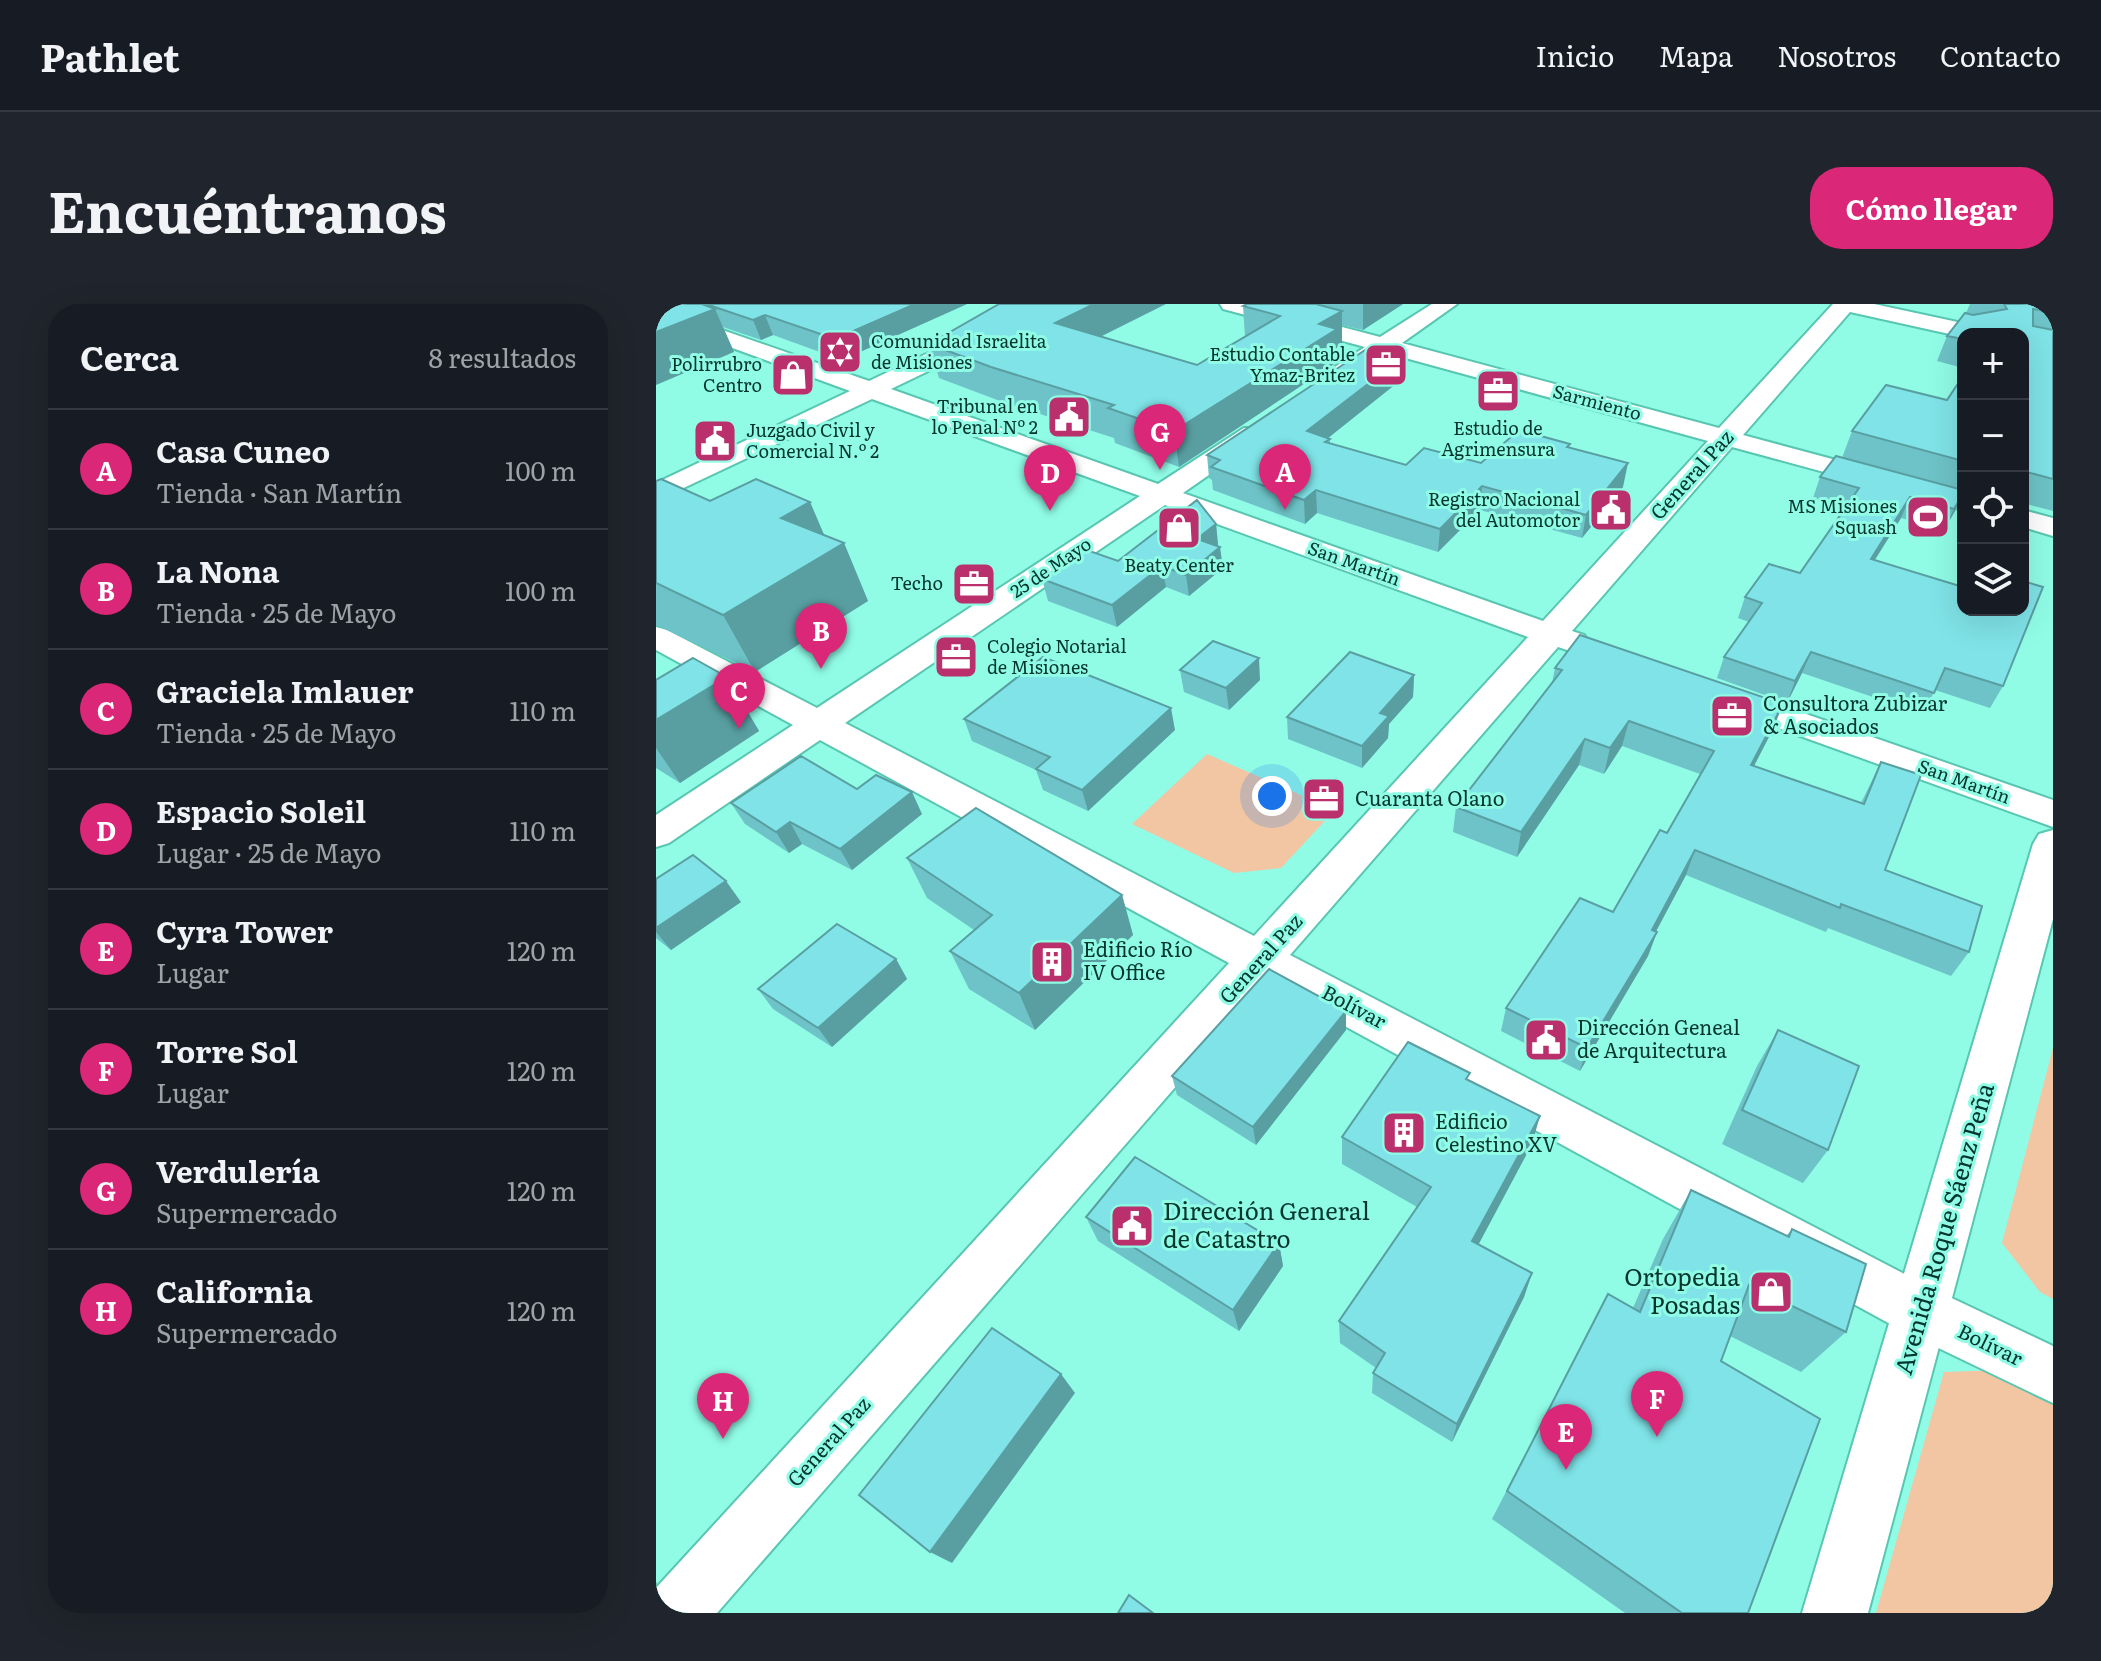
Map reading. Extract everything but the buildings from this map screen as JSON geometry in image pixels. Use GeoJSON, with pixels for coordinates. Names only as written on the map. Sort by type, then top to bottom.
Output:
{"type":"FeatureCollection","features":[{"type":"Feature","properties":{"kind":"main road","name":"Avenida Roque Sáenz Peña"},"geometry":{"type":"LineString","coordinates":[[1835,1613],[2053,844]]}},
{"type":"Feature","properties":{"kind":"street"},"geometry":{"type":"LineString","coordinates":[[656,310],[666,304]]}},
{"type":"Feature","properties":{"kind":"street"},"geometry":{"type":"LineString","coordinates":[[656,493],[1049,304]]}},
{"type":"Feature","properties":{"kind":"street","name":"Sarmiento"},"geometry":{"type":"LineString","coordinates":[[1231,304],[1957,500]]}},
{"type":"Feature","properties":{"kind":"street"},"geometry":{"type":"LineString","coordinates":[[1305,398],[1446,304]]}},
{"type":"Feature","properties":{"kind":"street"},"geometry":{"type":"LineString","coordinates":[[1844,304],[1957,329]]}},
{"type":"Feature","properties":{"kind":"street","name":"General Paz"},"geometry":{"type":"LineString","coordinates":[[673,1606],[1261,958],[1844,304]]}},
{"type":"Feature","properties":{"kind":"street","name":"San Martín"},"geometry":{"type":"LineString","coordinates":[[656,310],[1594,650]]}},
{"type":"Feature","properties":{"kind":"street","name":"25 de Mayo"},"geometry":{"type":"LineString","coordinates":[[656,833],[1279,416]]}},
{"type":"Feature","properties":{"kind":"street"},"geometry":{"type":"LineString","coordinates":[[2029,520],[2053,527]]}},
{"type":"Feature","properties":{"kind":"street","name":"Bolívar"},"geometry":{"type":"LineString","coordinates":[[656,637],[1922,1312],[2053,1375]]}},
{"type":"Feature","properties":{"kind":"street","name":"San Martín"},"geometry":{"type":"LineString","coordinates":[[1698,687],[2053,814]]}},
{"type":"Feature","properties":{"kind":"shaded area"},"geometry":{"type":"Polygon","coordinates":[[[1207,754],[1335,810],[1281,868],[1234,873],[1132,824],[1207,754]]]}},
{"type":"Feature","properties":{"kind":"shaded area"},"geometry":{"type":"Polygon","coordinates":[[[2053,1048],[2053,1299],[2040,1292],[2002,1243],[2053,1048]]]}},
{"type":"Feature","properties":{"kind":"shaded area"},"geometry":{"type":"Polygon","coordinates":[[[2001,1370],[2053,1398],[2053,1613],[1876,1613],[1944,1372],[2001,1370]]]}},
{"type":"Feature","properties":{"kind":"place","name":"Comunidad Israelita de Misiones"},"geometry":{"type":"Point","coordinates":[840,352]}},
{"type":"Feature","properties":{"kind":"place","name":"Estudio Contable Ymaz-Britez"},"geometry":{"type":"Point","coordinates":[1386,365]}},
{"type":"Feature","properties":{"kind":"place","name":"Polirrubro Centro"},"geometry":{"type":"Point","coordinates":[793,375]}},
{"type":"Feature","properties":{"kind":"place","name":"Estudio de Agrimensura"},"geometry":{"type":"Point","coordinates":[1498,391]}},
{"type":"Feature","properties":{"kind":"place","name":"Tribunal en lo Penal Nº 2"},"geometry":{"type":"Point","coordinates":[1069,417]}},
{"type":"Feature","properties":{"kind":"place","name":"Juzgado Civil y Comercial N.º 2"},"geometry":{"type":"Point","coordinates":[715,441]}},
{"type":"Feature","properties":{"kind":"place","name":"Verdulería"},"geometry":{"type":"Point","coordinates":[1160,470]}},
{"type":"Feature","properties":{"kind":"place","name":"Casa Cuneo"},"geometry":{"type":"Point","coordinates":[1285,510]}},
{"type":"Feature","properties":{"kind":"place","name":"Registro Nacional del Automotor"},"geometry":{"type":"Point","coordinates":[1611,510]}},
{"type":"Feature","properties":{"kind":"place","name":"Espacio Soleil"},"geometry":{"type":"Point","coordinates":[1050,511]}},
{"type":"Feature","properties":{"kind":"place","name":"MS Misiones Squash"},"geometry":{"type":"Point","coordinates":[1928,517]}},
{"type":"Feature","properties":{"kind":"place","name":"Beaty Center"},"geometry":{"type":"Point","coordinates":[1179,528]}},
{"type":"Feature","properties":{"kind":"place","name":"Techo"},"geometry":{"type":"Point","coordinates":[974,584]}},
{"type":"Feature","properties":{"kind":"place","name":"Colegio Notarial de Misiones"},"geometry":{"type":"Point","coordinates":[956,657]}},
{"type":"Feature","properties":{"kind":"place","name":"La Nona"},"geometry":{"type":"Point","coordinates":[821,669]}},
{"type":"Feature","properties":{"kind":"place","name":"Consultora Zubizar & Asociados"},"geometry":{"type":"Point","coordinates":[1732,716]}},
{"type":"Feature","properties":{"kind":"place","name":"Graciela Imlauer"},"geometry":{"type":"Point","coordinates":[739,729]}},
{"type":"Feature","properties":{"kind":"place","name":"Cuaranta Olano"},"geometry":{"type":"Point","coordinates":[1324,799]}},
{"type":"Feature","properties":{"kind":"place","name":"Edificio Río IV Office"},"geometry":{"type":"Point","coordinates":[1052,962]}},
{"type":"Feature","properties":{"kind":"place","name":"Dirección Geneal de Arquitectura"},"geometry":{"type":"Point","coordinates":[1546,1040]}},
{"type":"Feature","properties":{"kind":"place","name":"Edificio Celestino XV"},"geometry":{"type":"Point","coordinates":[1404,1133]}},
{"type":"Feature","properties":{"kind":"place","name":"Dirección General de Catastro"},"geometry":{"type":"Point","coordinates":[1132,1226]}},
{"type":"Feature","properties":{"kind":"place","name":"Ortopedia Posadas"},"geometry":{"type":"Point","coordinates":[1771,1292]}},
{"type":"Feature","properties":{"kind":"place","name":"Torre Sol"},"geometry":{"type":"Point","coordinates":[1657,1437]}},
{"type":"Feature","properties":{"kind":"place","name":"California"},"geometry":{"type":"Point","coordinates":[723,1439]}},
{"type":"Feature","properties":{"kind":"place","name":"Cyra Tower"},"geometry":{"type":"Point","coordinates":[1566,1470]}}]}
